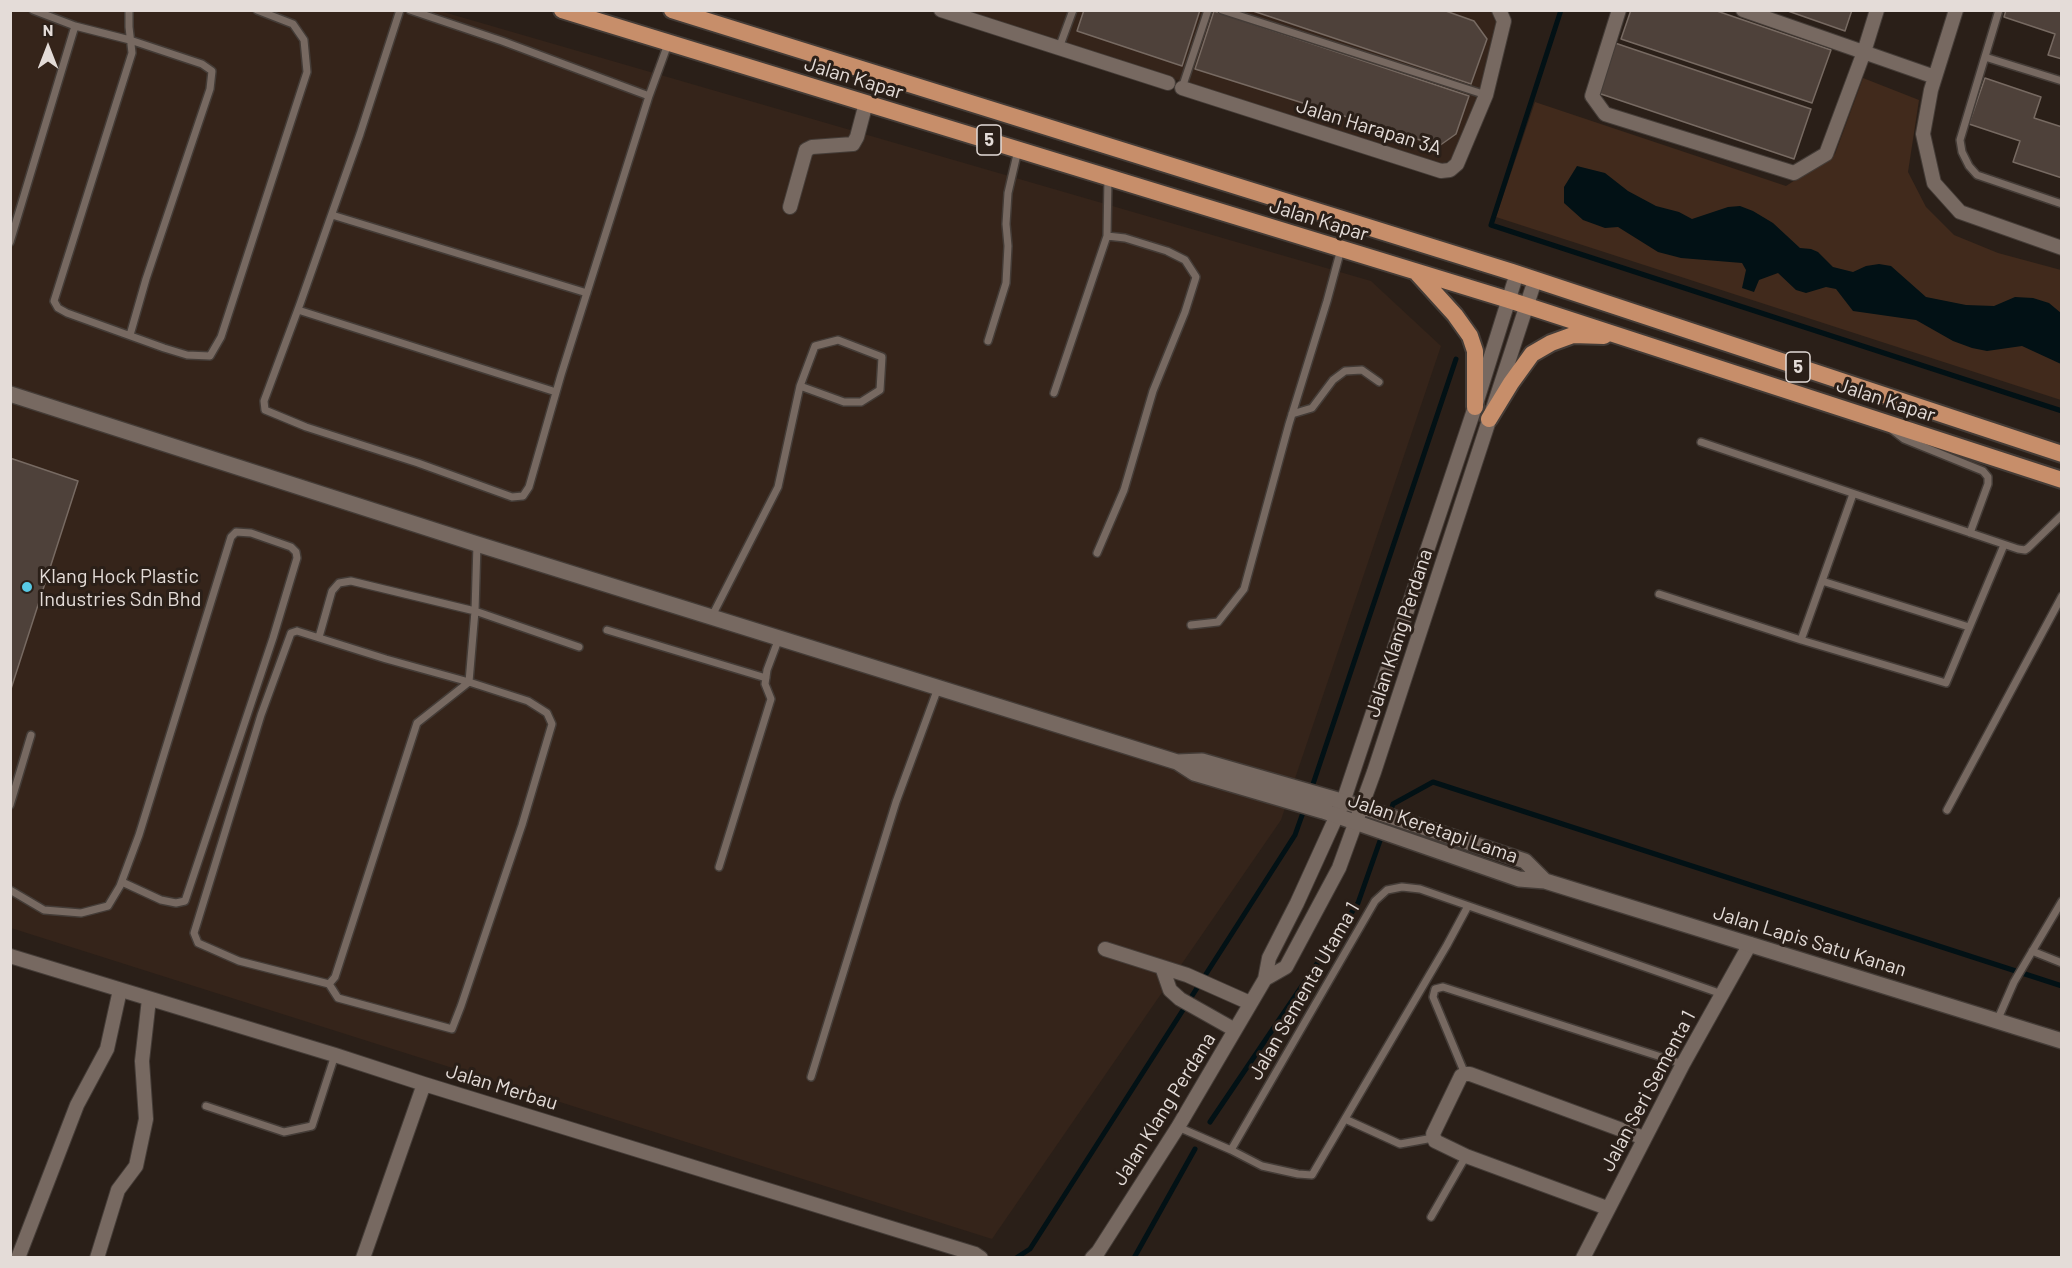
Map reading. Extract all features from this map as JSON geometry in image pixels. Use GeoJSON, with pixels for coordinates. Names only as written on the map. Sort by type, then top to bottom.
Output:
{"type":"FeatureCollection","features":[{"type":"Feature","properties":{"kind":"highway","name":"Jalan Kapar"},"geometry":{"type":"LineString","coordinates":[[562,10],[1509,300],[2061,480]]}},
{"type":"Feature","properties":{"kind":"highway","name":"Jalan Kapar"},"geometry":{"type":"LineString","coordinates":[[672,10],[1517,273],[2061,454]]}},
{"type":"Feature","properties":{"kind":"highway"},"geometry":{"type":"LineString","coordinates":[[1415,272],[1455,315],[1470,336],[1475,351],[1475,407]]}},
{"type":"Feature","properties":{"kind":"highway"},"geometry":{"type":"LineString","coordinates":[[1490,419],[1511,383],[1532,354],[1551,343],[1574,335],[1626,337]]}},
{"type":"Feature","properties":{"kind":"street","name":"Jalan Harapan 3A"},"geometry":{"type":"LineString","coordinates":[[1182,88],[1441,171],[1450,170],[1457,164],[1486,95],[1504,21],[1499,10]]}},
{"type":"Feature","properties":{"kind":"street"},"geometry":{"type":"LineString","coordinates":[[1619,10],[1592,96],[1605,114],[1794,173],[1826,154],[1877,10]]}},
{"type":"Feature","properties":{"kind":"street"},"geometry":{"type":"LineString","coordinates":[[1743,10],[1935,77]]}},
{"type":"Feature","properties":{"kind":"street"},"geometry":{"type":"LineString","coordinates":[[1956,10],[1930,90],[1923,134],[1934,183],[1960,212],[2061,248]]}},
{"type":"Feature","properties":{"kind":"street"},"geometry":{"type":"LineString","coordinates":[[946,11],[1168,84]]}},
{"type":"Feature","properties":{"kind":"street"},"geometry":{"type":"LineString","coordinates":[[790,207],[806,150],[812,147],[853,144],[866,103]]}},
{"type":"Feature","properties":{"kind":"street","name":"Jalan Klang Perdana"},"geometry":{"type":"LineString","coordinates":[[1343,801],[1475,407],[1517,273]]}},
{"type":"Feature","properties":{"kind":"street","name":"Jalan Klang Perdana"},"geometry":{"type":"LineString","coordinates":[[1265,979],[1286,967],[1339,868],[1362,807],[1535,280]]}},
{"type":"Feature","properties":{"kind":"street","name":"Jalan Keretapi Lama"},"geometry":{"type":"LineString","coordinates":[[10,394],[1177,762],[1194,773],[1288,794],[1328,808],[1356,823],[1374,820]]}},
{"type":"Feature","properties":{"kind":"street","name":"Jalan Keretapi Lama"},"geometry":{"type":"LineString","coordinates":[[1328,808],[1343,801],[1362,807],[1374,820],[1397,828],[1525,861],[1545,881]]}},
{"type":"Feature","properties":{"kind":"street","name":"Jalan Klang Perdana"},"geometry":{"type":"LineString","coordinates":[[1092,1257],[1098,1252],[1178,1127],[1265,979],[1269,958],[1298,903],[1328,808]]}},
{"type":"Feature","properties":{"kind":"street","name":"Jalan Lapis Satu Kanan"},"geometry":{"type":"LineString","coordinates":[[1545,881],[2061,1041]]}},
{"type":"Feature","properties":{"kind":"street","name":"Jalan Seri Sementa 1"},"geometry":{"type":"LineString","coordinates":[[1583,1257],[1683,1064],[1750,944]]}},
{"type":"Feature","properties":{"kind":"street"},"geometry":{"type":"LineString","coordinates":[[1105,949],[1194,978],[1250,1003]]}},
{"type":"Feature","properties":{"kind":"street","name":"Jalan Merbau"},"geometry":{"type":"LineString","coordinates":[[10,956],[335,1054],[424,1084],[978,1256]]}},
{"type":"Feature","properties":{"kind":"street"},"geometry":{"type":"LineString","coordinates":[[1162,967],[1170,990],[1180,999],[1235,1030]]}},
{"type":"Feature","properties":{"kind":"street"},"geometry":{"type":"LineString","coordinates":[[18,1257],[77,1105],[107,1049],[120,990]]}},
{"type":"Feature","properties":{"kind":"street"},"geometry":{"type":"LineString","coordinates":[[97,1257],[118,1190],[136,1166],[146,1119],[142,1061],[149,999]]}},
{"type":"Feature","properties":{"kind":"street"},"geometry":{"type":"LineString","coordinates":[[1607,1208],[1466,1156],[1435,1141],[1433,1138],[1461,1076],[1465,1074],[1644,1138]]}},
{"type":"Feature","properties":{"kind":"street"},"geometry":{"type":"LineString","coordinates":[[363,1257],[424,1084]]}},
{"type":"Feature","properties":{"kind":"lane"},"geometry":{"type":"LineString","coordinates":[[33,10],[75,26],[130,40],[202,64],[212,71],[210,89],[146,279],[130,335]]}},
{"type":"Feature","properties":{"kind":"lane"},"geometry":{"type":"LineString","coordinates":[[129,10],[132,53],[54,301],[58,308],[67,313],[187,355],[210,356],[221,337],[307,72],[304,40],[293,24],[257,10]]}},
{"type":"Feature","properties":{"kind":"lane"},"geometry":{"type":"LineString","coordinates":[[400,10],[332,215],[264,401],[265,410],[306,427],[418,463],[512,497],[523,496],[528,487],[649,96],[668,44]]}},
{"type":"Feature","properties":{"kind":"lane"},"geometry":{"type":"LineString","coordinates":[[410,10],[502,41],[649,96]]}},
{"type":"Feature","properties":{"kind":"lane"},"geometry":{"type":"LineString","coordinates":[[1059,48],[1073,10]]}},
{"type":"Feature","properties":{"kind":"lane"},"geometry":{"type":"LineString","coordinates":[[1182,88],[1208,10]]}},
{"type":"Feature","properties":{"kind":"lane"},"geometry":{"type":"LineString","coordinates":[[1222,10],[1486,95]]}},
{"type":"Feature","properties":{"kind":"lane"},"geometry":{"type":"LineString","coordinates":[[1999,10],[1960,140],[1962,152],[1968,166],[1977,175],[2061,204]]}},
{"type":"Feature","properties":{"kind":"lane"},"geometry":{"type":"LineString","coordinates":[[10,242],[75,26]]}},
{"type":"Feature","properties":{"kind":"lane"},"geometry":{"type":"LineString","coordinates":[[1985,57],[2061,81]]}},
{"type":"Feature","properties":{"kind":"lane"},"geometry":{"type":"LineString","coordinates":[[988,341],[1006,283],[1008,193],[1018,149]]}},
{"type":"Feature","properties":{"kind":"lane"},"geometry":{"type":"LineString","coordinates":[[1054,393],[1107,236],[1108,177]]}},
{"type":"Feature","properties":{"kind":"lane"},"geometry":{"type":"LineString","coordinates":[[332,215],[587,293]]}},
{"type":"Feature","properties":{"kind":"lane"},"geometry":{"type":"LineString","coordinates":[[1097,553],[1124,490],[1153,391],[1185,312],[1196,277],[1185,260],[1167,251],[1125,238],[1107,236]]}},
{"type":"Feature","properties":{"kind":"lane"},"geometry":{"type":"LineString","coordinates":[[1191,625],[1218,622],[1244,589],[1292,414],[1341,249]]}},
{"type":"Feature","properties":{"kind":"lane"},"geometry":{"type":"LineString","coordinates":[[298,310],[556,392]]}},
{"type":"Feature","properties":{"kind":"lane"},"geometry":{"type":"LineString","coordinates":[[712,616],[778,487],[800,386],[815,346],[838,340],[882,357],[880,390],[861,402],[844,402],[800,386]]}},
{"type":"Feature","properties":{"kind":"lane"},"geometry":{"type":"LineString","coordinates":[[1292,414],[1312,408],[1333,380],[1345,371],[1362,370],[1379,382]]}},
{"type":"Feature","properties":{"kind":"lane"},"geometry":{"type":"LineString","coordinates":[[1886,422],[1894,433],[1904,440],[1983,471],[1988,477],[1988,484],[1970,533]]}},
{"type":"Feature","properties":{"kind":"lane"},"geometry":{"type":"LineString","coordinates":[[1701,442],[2004,545],[2025,550],[2061,516]]}},
{"type":"Feature","properties":{"kind":"lane"},"geometry":{"type":"LineString","coordinates":[[1801,640],[1853,494]]}},
{"type":"Feature","properties":{"kind":"lane"},"geometry":{"type":"LineString","coordinates":[[10,890],[44,910],[81,913],[108,906],[122,882],[139,835],[231,537],[236,532],[251,533],[291,547],[296,552],[297,558],[294,569],[184,901],[176,903],[161,900],[122,882]]}},
{"type":"Feature","properties":{"kind":"lane"},"geometry":{"type":"LineString","coordinates":[[329,984],[335,977],[417,723],[469,682],[475,611],[477,543]]}},
{"type":"Feature","properties":{"kind":"lane"},"geometry":{"type":"LineString","coordinates":[[1659,594],[1801,640],[1946,683],[2004,545]]}},
{"type":"Feature","properties":{"kind":"lane"},"geometry":{"type":"LineString","coordinates":[[319,637],[332,591],[339,583],[351,581],[475,611],[579,647]]}},
{"type":"Feature","properties":{"kind":"lane"},"geometry":{"type":"LineString","coordinates":[[1822,581],[1969,627]]}},
{"type":"Feature","properties":{"kind":"lane"},"geometry":{"type":"LineString","coordinates":[[1947,810],[2061,596]]}},
{"type":"Feature","properties":{"kind":"lane"},"geometry":{"type":"LineString","coordinates":[[607,630],[766,678]]}},
{"type":"Feature","properties":{"kind":"lane"},"geometry":{"type":"LineString","coordinates":[[297,631],[319,637],[528,700],[547,713],[552,724],[522,825],[452,1029],[338,998],[329,984],[239,961],[198,943],[194,933],[261,715],[291,633],[297,631]]}},
{"type":"Feature","properties":{"kind":"lane"},"geometry":{"type":"LineString","coordinates":[[719,867],[771,699],[765,684],[779,638]]}},
{"type":"Feature","properties":{"kind":"lane"},"geometry":{"type":"LineString","coordinates":[[812,1077],[896,801],[938,688]]}},
{"type":"Feature","properties":{"kind":"lane"},"geometry":{"type":"LineString","coordinates":[[10,805],[31,735]]}},
{"type":"Feature","properties":{"kind":"lane","name":"Jalan Sementa Utama 1"},"geometry":{"type":"LineString","coordinates":[[1231,1150],[1375,901],[1387,890],[1402,886],[1420,889],[1722,994]]}},
{"type":"Feature","properties":{"kind":"lane"},"geometry":{"type":"LineString","coordinates":[[1997,1021],[2014,982],[2061,901]]}},
{"type":"Feature","properties":{"kind":"lane"},"geometry":{"type":"LineString","coordinates":[[1178,1127],[1262,1166],[1312,1175],[1468,906]]}},
{"type":"Feature","properties":{"kind":"lane"},"geometry":{"type":"LineString","coordinates":[[2032,951],[2061,963]]}},
{"type":"Feature","properties":{"kind":"lane"},"geometry":{"type":"LineString","coordinates":[[1424,983],[1435,989],[1443,987],[1683,1064]]}},
{"type":"Feature","properties":{"kind":"lane"},"geometry":{"type":"LineString","coordinates":[[1435,989],[1433,998],[1465,1074]]}},
{"type":"Feature","properties":{"kind":"lane"},"geometry":{"type":"LineString","coordinates":[[206,1106],[284,1132],[312,1126],[335,1054]]}},
{"type":"Feature","properties":{"kind":"lane"},"geometry":{"type":"LineString","coordinates":[[1345,1119],[1400,1144],[1433,1138]]}},
{"type":"Feature","properties":{"kind":"lane"},"geometry":{"type":"LineString","coordinates":[[1431,1217],[1466,1156]]}},
{"type":"Feature","properties":{"kind":"shaded area"},"geometry":{"type":"Polygon","coordinates":[[[1485,10],[1495,14],[1498,22],[1477,102],[1453,159],[1442,164],[960,11],[1485,10]]]}},
{"type":"Feature","properties":{"kind":"shaded area"},"geometry":{"type":"Polygon","coordinates":[[[10,11],[440,11],[1371,281],[1441,346],[1281,820],[992,1239],[11,928],[10,11]]]}},
{"type":"Feature","properties":{"kind":"shaded area"},"geometry":{"type":"Polygon","coordinates":[[[1863,78],[1919,100],[1908,172],[1926,207],[1954,235],[1998,253],[2061,270],[2061,400],[1496,217],[1535,102],[1786,186],[1835,154],[1863,78]]]}},
{"type":"Feature","properties":{"kind":"shaded area"},"geometry":{"type":"Polygon","coordinates":[[[1577,166],[1605,173],[1628,191],[1656,206],[1679,212],[1692,219],[1728,207],[1740,206],[1773,223],[1800,248],[1818,252],[1833,267],[1853,272],[1866,266],[1879,264],[1891,266],[1926,297],[1966,305],[1994,306],[2015,297],[2033,298],[2049,303],[2061,313],[2061,364],[2022,346],[1987,351],[1972,348],[1953,341],[1916,320],[1853,311],[1836,289],[1826,287],[1806,293],[1796,290],[1778,273],[1759,280],[1754,292],[1742,288],[1746,270],[1742,263],[1681,258],[1658,252],[1618,227],[1605,228],[1583,220],[1564,203],[1564,187],[1577,166]]]}},
{"type":"Feature","properties":{"kind":"building"},"geometry":{"type":"Polygon","coordinates":[[[1084,10],[1200,10],[1182,66],[1077,31],[1084,10]]]}},
{"type":"Feature","properties":{"kind":"building"},"geometry":{"type":"Polygon","coordinates":[[[1250,10],[1443,10],[1474,21],[1487,39],[1471,84],[1250,10]]]}},
{"type":"Feature","properties":{"kind":"building"},"geometry":{"type":"Polygon","coordinates":[[[1631,10],[1714,10],[1831,50],[1812,103],[1621,39],[1631,10]]]}},
{"type":"Feature","properties":{"kind":"building"},"geometry":{"type":"Polygon","coordinates":[[[1785,10],[1852,10],[1845,31],[1785,10]]]}},
{"type":"Feature","properties":{"kind":"building"},"geometry":{"type":"Polygon","coordinates":[[[2006,10],[2062,10],[2062,59],[2048,55],[2055,34],[2004,17],[2006,10]]]}},
{"type":"Feature","properties":{"kind":"building"},"geometry":{"type":"Polygon","coordinates":[[[1214,11],[1469,96],[1456,134],[1439,146],[1195,69],[1214,11]]]}},
{"type":"Feature","properties":{"kind":"building"},"geometry":{"type":"Polygon","coordinates":[[[1615,43],[1811,109],[1794,159],[1598,93],[1615,43]]]}},
{"type":"Feature","properties":{"kind":"building"},"geometry":{"type":"Polygon","coordinates":[[[1985,78],[2041,97],[2034,118],[2062,127],[2062,178],[2013,162],[2020,141],[1969,124],[1985,78]]]}},
{"type":"Feature","properties":{"kind":"building","name":"Klang Hock Plastic Industries Sdn Bhd"},"geometry":{"type":"Polygon","coordinates":[[[10,458],[78,481],[10,692],[10,458]]]}},
{"type":"Feature","properties":{"kind":"waterway"},"geometry":{"type":"LineString","coordinates":[[1561,10],[1491,225],[2062,411]]}},
{"type":"Feature","properties":{"kind":"waterway"},"geometry":{"type":"LineString","coordinates":[[1311,790],[1456,359]]}},
{"type":"Feature","properties":{"kind":"waterway"},"geometry":{"type":"LineString","coordinates":[[1210,1122],[1358,903],[1393,804],[1433,782],[2062,986]]}},
{"type":"Feature","properties":{"kind":"waterway"},"geometry":{"type":"LineString","coordinates":[[1016,1258],[1030,1249],[1295,835],[1305,807]]}},
{"type":"Feature","properties":{"kind":"waterway"},"geometry":{"type":"LineString","coordinates":[[1134,1258],[1195,1149]]}},
{"type":"Feature","properties":{"kind":"place","name":"Klang Hock Plastic Industries Sdn Bhd"},"geometry":{"type":"Point","coordinates":[27,587]}}]}
